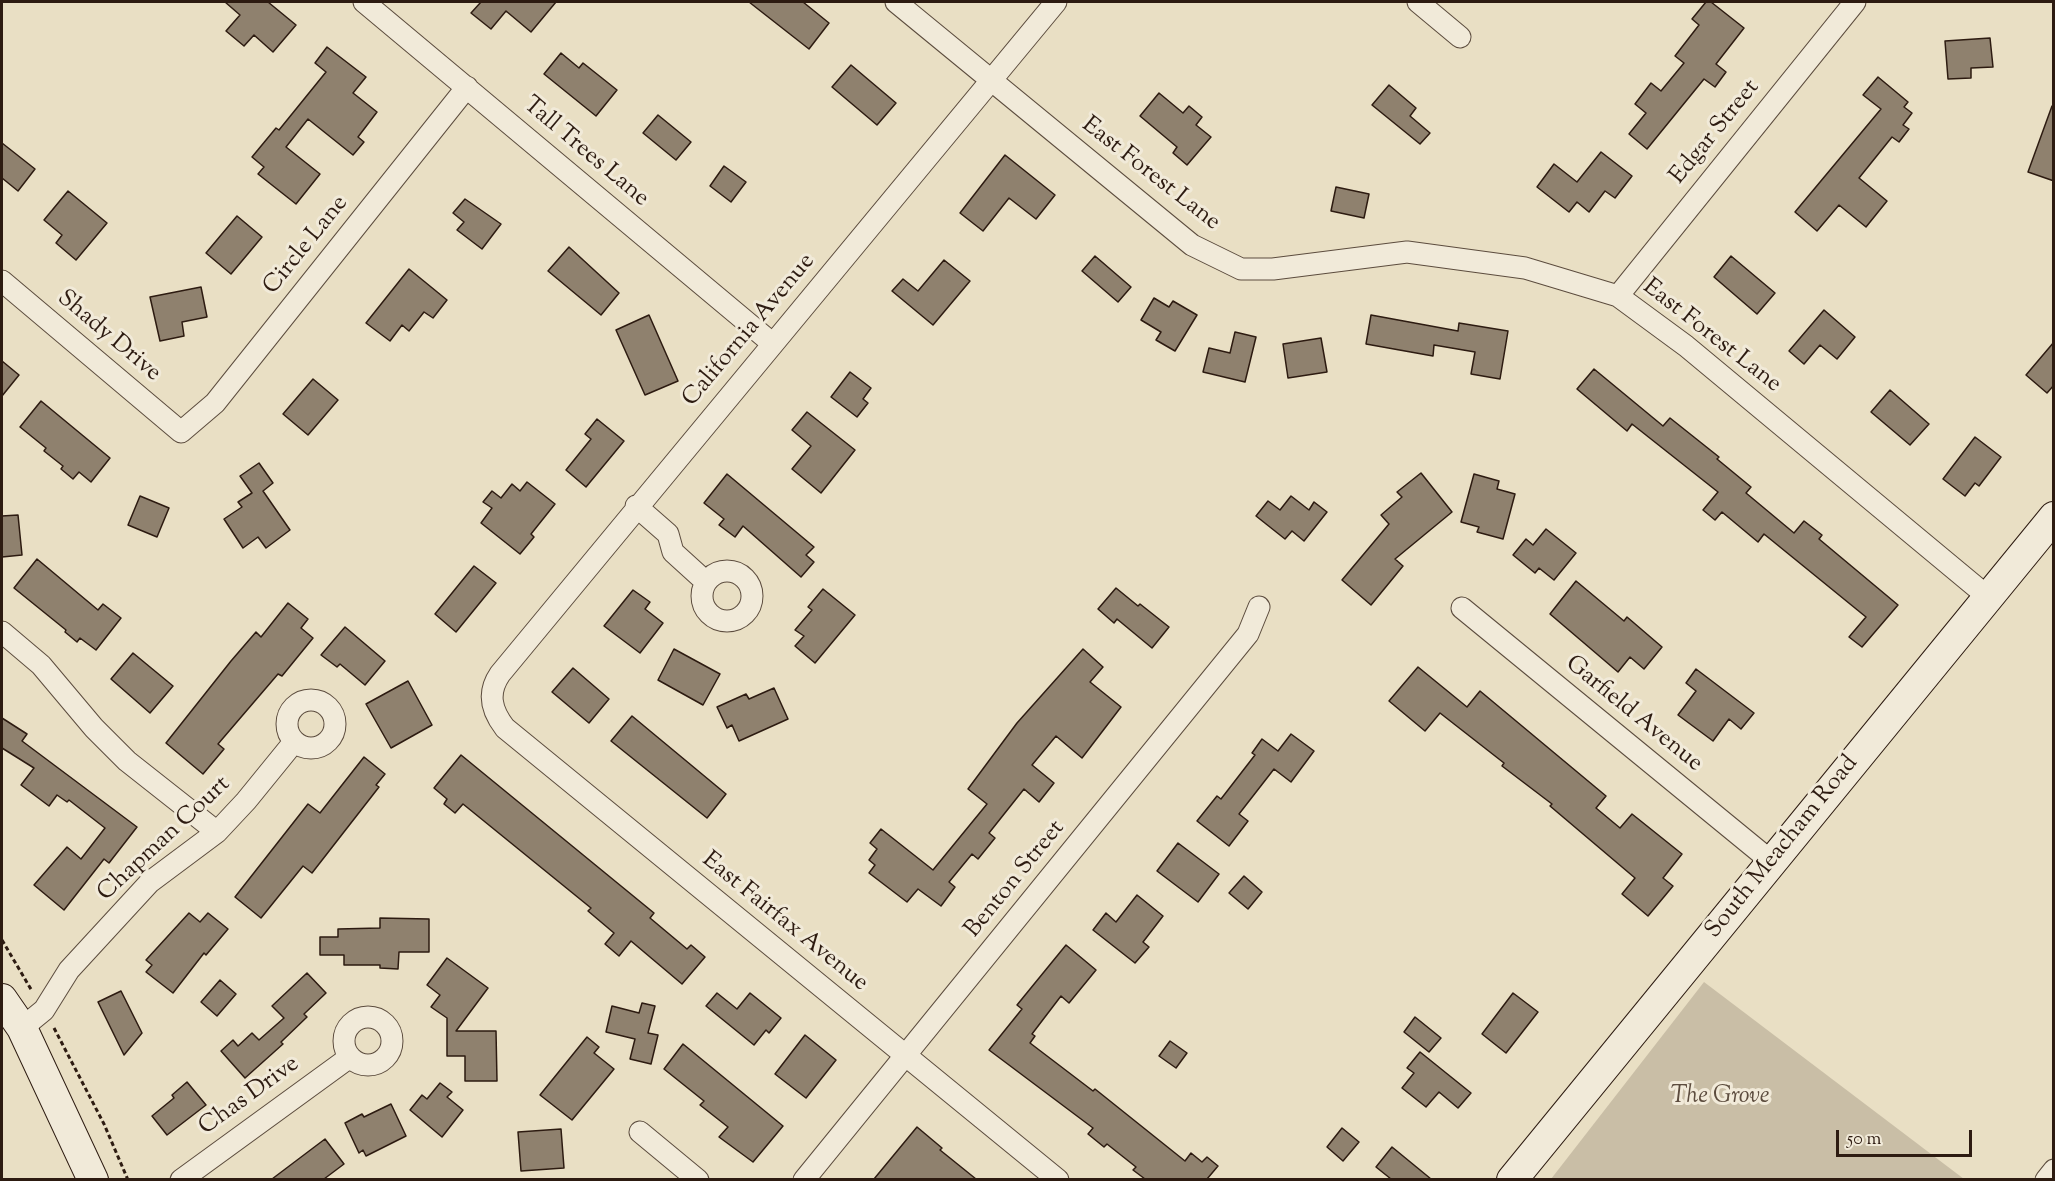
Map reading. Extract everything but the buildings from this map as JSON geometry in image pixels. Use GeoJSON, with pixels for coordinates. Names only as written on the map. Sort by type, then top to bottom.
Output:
{"type":"FeatureCollection","features":[{"type":"Feature","properties":{"kind":"main road","name":"South Meacham Road"},"geometry":{"type":"LineString","coordinates":[[1512,1179],[2054,517]]}},
{"type":"Feature","properties":{"kind":"main road"},"geometry":{"type":"LineString","coordinates":[[2,999],[36,1024],[93,1179]]}},
{"type":"Feature","properties":{"kind":"street","name":"Tall Trees Lane"},"geometry":{"type":"LineString","coordinates":[[364,2],[773,344]]}},
{"type":"Feature","properties":{"kind":"street","name":"East Forest Lane"},"geometry":{"type":"LineString","coordinates":[[896,2],[1192,244],[1241,269],[1273,269],[1407,252],[1526,268],[1618,296],[1686,346],[1988,597]]}},
{"type":"Feature","properties":{"kind":"street","name":"California Avenue"},"geometry":{"type":"LineString","coordinates":[[491,698],[492,685],[500,674],[636,506],[1056,2]]}},
{"type":"Feature","properties":{"kind":"street"},"geometry":{"type":"LineString","coordinates":[[1418,2],[1460,37]]}},
{"type":"Feature","properties":{"kind":"street","name":"Edgar Street"},"geometry":{"type":"LineString","coordinates":[[1618,296],[1855,2]]}},
{"type":"Feature","properties":{"kind":"street","name":"Circle Lane"},"geometry":{"type":"LineString","coordinates":[[181,432],[215,403],[467,87]]}},
{"type":"Feature","properties":{"kind":"street","name":"Shady Drive"},"geometry":{"type":"LineString","coordinates":[[2,281],[181,432]]}},
{"type":"Feature","properties":{"kind":"street"},"geometry":{"type":"LineString","coordinates":[[636,506],[668,534],[673,552],[706,582]]}},
{"type":"Feature","properties":{"kind":"street","name":"Benton Street"},"geometry":{"type":"LineString","coordinates":[[804,1179],[907,1056],[1248,634],[1259,607]]}},
{"type":"Feature","properties":{"kind":"street","name":"Garfield Avenue"},"geometry":{"type":"LineString","coordinates":[[1462,608],[1772,862]]}},
{"type":"Feature","properties":{"kind":"street"},"geometry":{"type":"LineString","coordinates":[[2,632],[11,648],[41,665],[94,728],[127,761],[217,832]]}},
{"type":"Feature","properties":{"kind":"street","name":"East Fairfax Avenue"},"geometry":{"type":"LineString","coordinates":[[491,698],[494,714],[505,728],[1058,1179]]}},
{"type":"Feature","properties":{"kind":"street","name":"Chapman Court"},"geometry":{"type":"LineString","coordinates":[[36,1024],[69,970],[150,882],[217,832],[246,801],[294,742]]}},
{"type":"Feature","properties":{"kind":"street","name":"Chas Drive"},"geometry":{"type":"LineString","coordinates":[[181,1179],[350,1057]]}},
{"type":"Feature","properties":{"kind":"street"},"geometry":{"type":"LineString","coordinates":[[640,1131],[698,1179]]}},
{"type":"Feature","properties":{"kind":"street"},"geometry":{"type":"LineString","coordinates":[[2046,1179],[2054,1170]]}},
{"type":"Feature","properties":{"kind":"path"},"geometry":{"type":"LineString","coordinates":[[2,940],[37,1000]]}},
{"type":"Feature","properties":{"kind":"path"},"geometry":{"type":"LineString","coordinates":[[36,1024],[104,1124],[128,1179]]}},
{"type":"Feature","properties":{"kind":"green space","name":"The Grove"},"geometry":{"type":"Polygon","coordinates":[[[1704,982],[1964,1179],[1551,1179],[1704,982]]]}}]}
